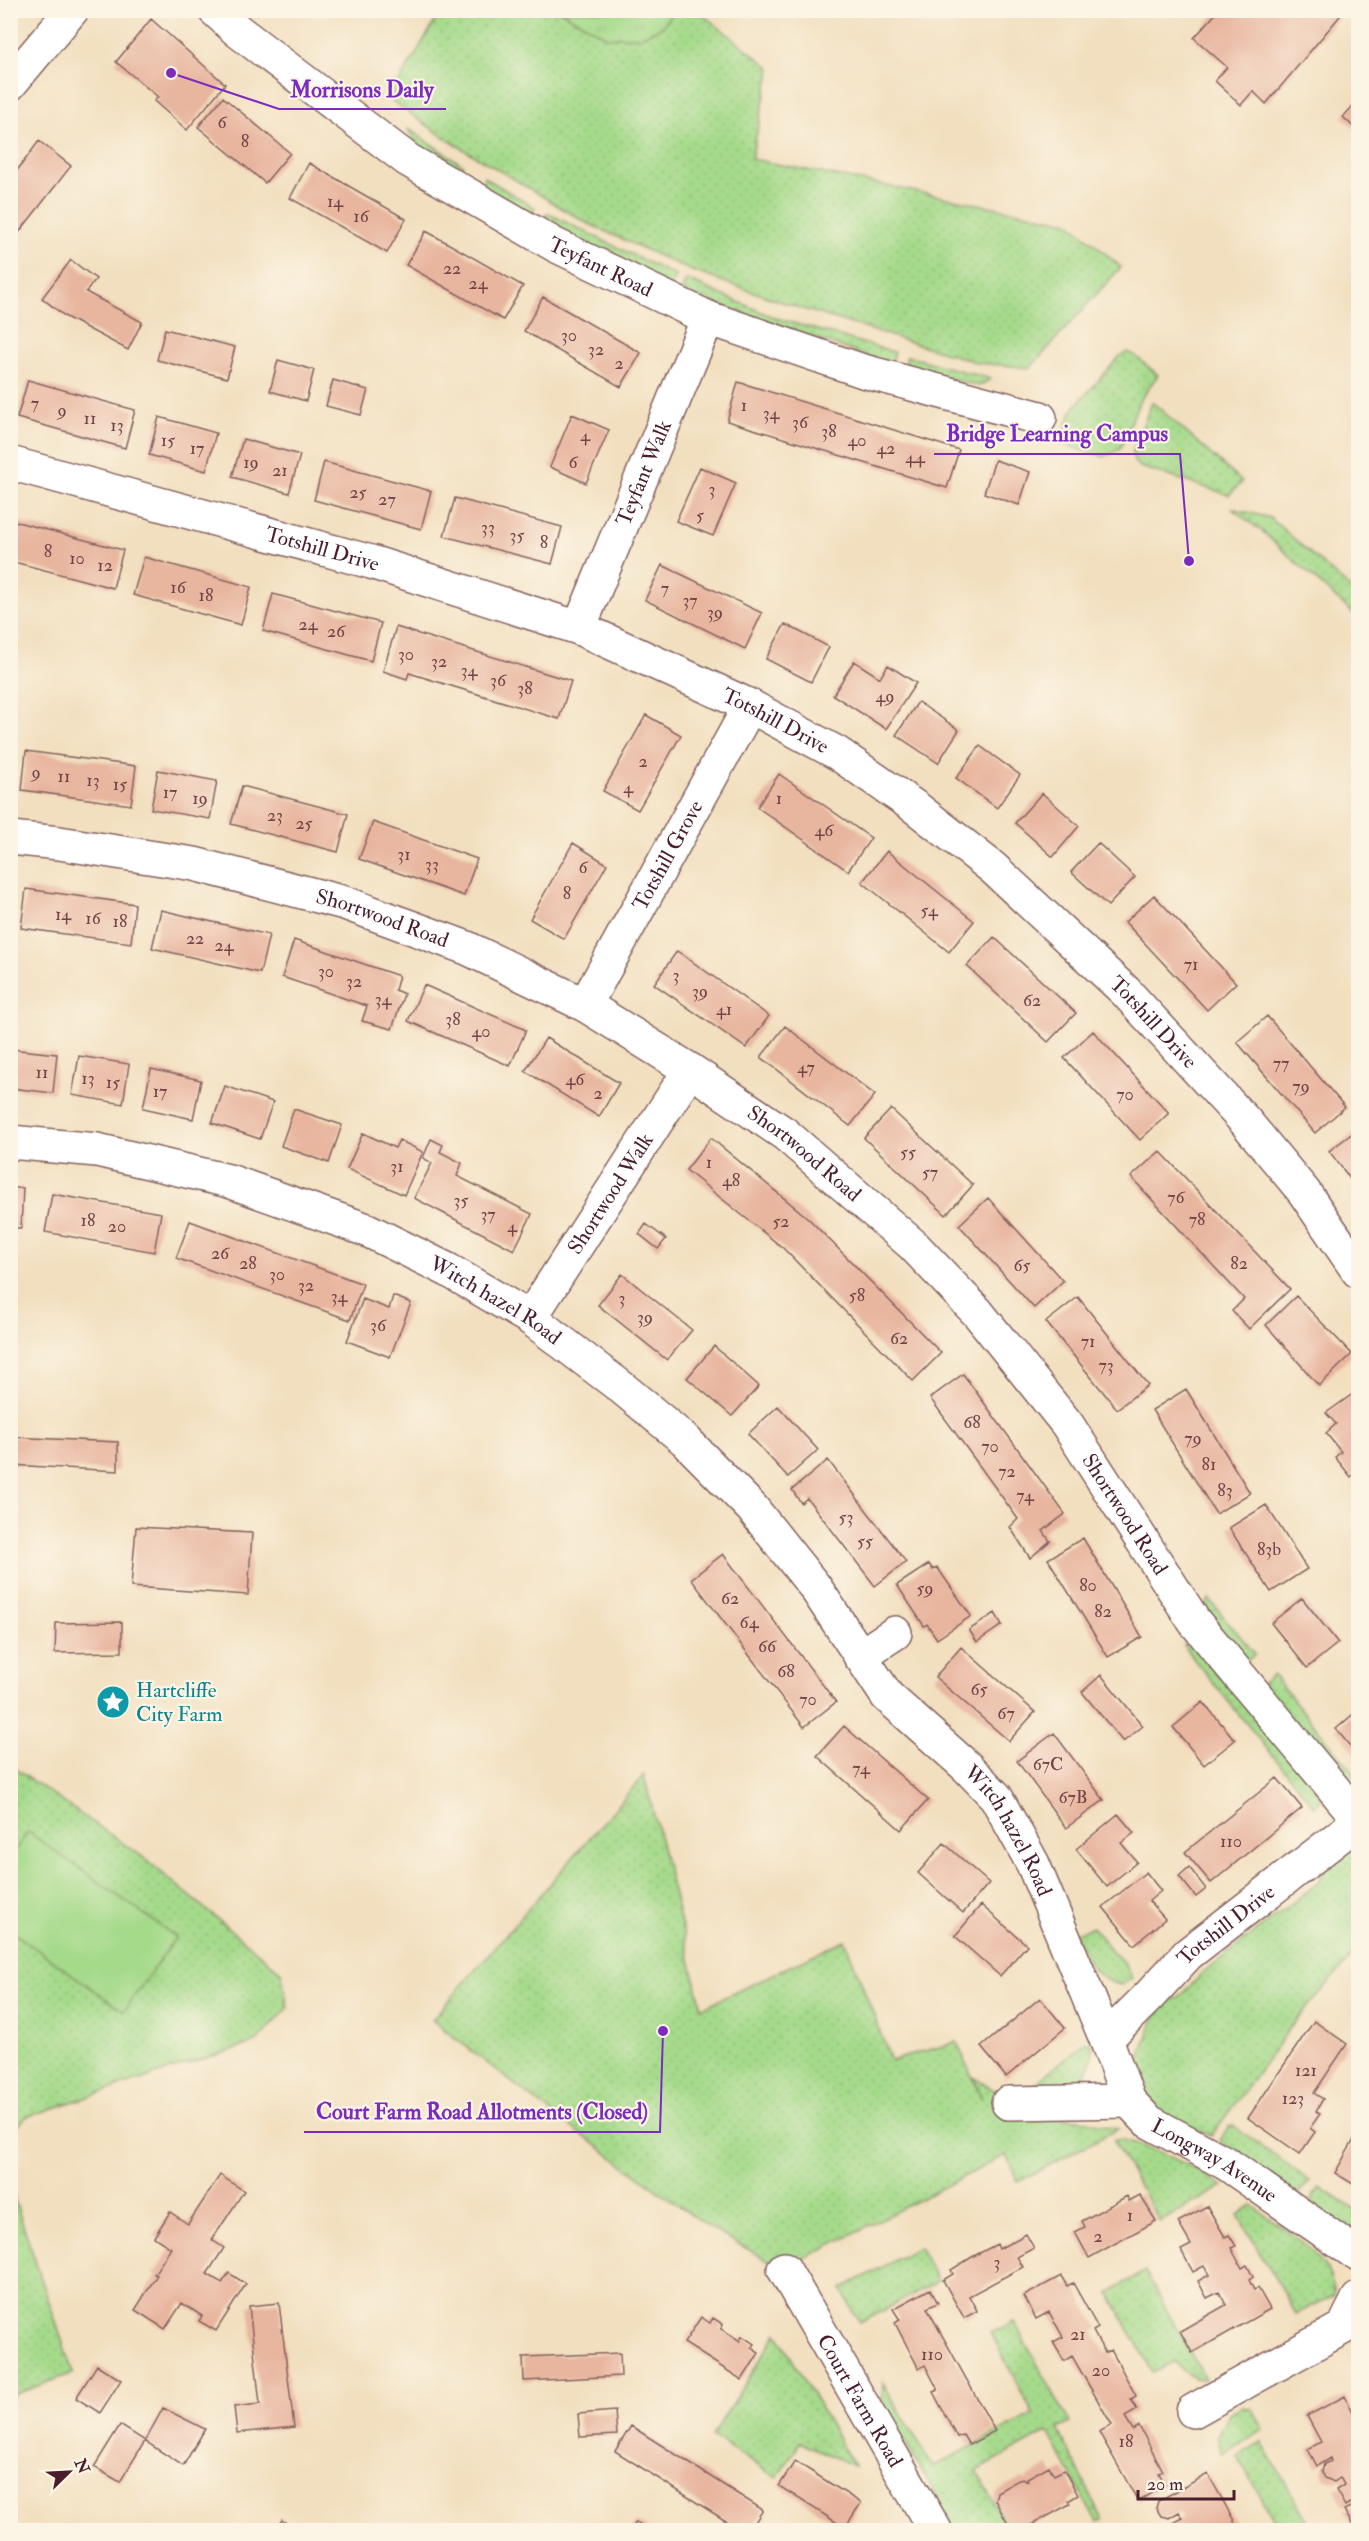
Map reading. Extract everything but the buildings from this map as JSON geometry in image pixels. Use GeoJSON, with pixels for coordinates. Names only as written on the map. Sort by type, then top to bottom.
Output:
{"type":"FeatureCollection","features":[{"type":"Feature","properties":{"kind":"street"},"geometry":{"type":"LineString","coordinates":[[10,84],[72,10]]}},
{"type":"Feature","properties":{"kind":"street","name":"Teyfant Road"},"geometry":{"type":"LineString","coordinates":[[215,10],[238,31],[408,160],[555,245],[708,318],[863,371],[1040,418]]}},
{"type":"Feature","properties":{"kind":"street","name":"Teyfant Walk"},"geometry":{"type":"LineString","coordinates":[[579,628],[708,318]]}},
{"type":"Feature","properties":{"kind":"street","name":"Totshill Drive"},"geometry":{"type":"LineString","coordinates":[[10,463],[371,562],[579,628],[750,706],[837,753],[915,807],[993,868],[1125,991],[1238,1112],[1304,1192],[1359,1270]]}},
{"type":"Feature","properties":{"kind":"street","name":"Totshill Grove"},"geometry":{"type":"LineString","coordinates":[[585,1005],[750,706]]}},
{"type":"Feature","properties":{"kind":"street","name":"Shortwood Road"},"geometry":{"type":"LineString","coordinates":[[10,838],[194,864],[345,903],[467,948],[585,1005],[690,1070],[785,1134],[912,1245],[978,1314],[1067,1424],[1194,1621],[1359,1820]]}},
{"type":"Feature","properties":{"kind":"street","name":"Shortwood Walk"},"geometry":{"type":"LineString","coordinates":[[530,1318],[690,1070]]}},
{"type":"Feature","properties":{"kind":"street","name":"Witch hazel Road"},"geometry":{"type":"LineString","coordinates":[[10,1142],[97,1150],[229,1181],[367,1230],[448,1270],[530,1318],[621,1387],[685,1440],[752,1508],[815,1587],[887,1696],[967,1767],[996,1797],[1025,1846],[1106,2038]]}},
{"type":"Feature","properties":{"kind":"street"},"geometry":{"type":"LineString","coordinates":[[860,1656],[895,1632]]}},
{"type":"Feature","properties":{"kind":"street","name":"Totshill Drive"},"geometry":{"type":"LineString","coordinates":[[1106,2038],[1188,1954],[1359,1820]]}},
{"type":"Feature","properties":{"kind":"street","name":"Longway Avenue"},"geometry":{"type":"LineString","coordinates":[[1106,2038],[1129,2101],[1148,2121],[1227,2163],[1359,2255]]}},
{"type":"Feature","properties":{"kind":"street"},"geometry":{"type":"LineString","coordinates":[[1008,2103],[1129,2101]]}},
{"type":"Feature","properties":{"kind":"street","name":"Court Farm Road"},"geometry":{"type":"LineString","coordinates":[[784,2269],[935,2530]]}},
{"type":"Feature","properties":{"kind":"street"},"geometry":{"type":"LineString","coordinates":[[1193,2410],[1344,2327],[1359,2299]]}},
{"type":"Feature","properties":{"kind":"green space"},"geometry":{"type":"Polygon","coordinates":[[[441,11],[560,11],[607,37],[662,27],[673,11],[698,11],[771,68],[751,159],[1069,222],[1121,267],[1030,368],[979,363],[800,308],[692,271],[585,222],[450,141],[389,99],[441,11]]]}},
{"type":"Feature","properties":{"kind":"green space"},"geometry":{"type":"Polygon","coordinates":[[[560,11],[673,11],[662,27],[640,37],[607,37],[560,11]]]}},
{"type":"Feature","properties":{"kind":"green space"},"geometry":{"type":"Polygon","coordinates":[[[408,129],[463,165],[455,175],[422,155],[408,129]]]}},
{"type":"Feature","properties":{"kind":"green space"},"geometry":{"type":"Polygon","coordinates":[[[484,177],[535,208],[529,218],[480,190],[484,177]]]}},
{"type":"Feature","properties":{"kind":"green space"},"geometry":{"type":"Polygon","coordinates":[[[547,213],[676,276],[671,287],[541,224],[547,213]]]}},
{"type":"Feature","properties":{"kind":"green space"},"geometry":{"type":"Polygon","coordinates":[[[687,280],[776,318],[894,352],[892,365],[683,292],[683,285],[687,280]]]}},
{"type":"Feature","properties":{"kind":"green space"},"geometry":{"type":"Polygon","coordinates":[[[1127,352],[1158,375],[1140,400],[1120,449],[1104,457],[1059,443],[1073,409],[1120,356],[1127,352]]]}},
{"type":"Feature","properties":{"kind":"green space"},"geometry":{"type":"Polygon","coordinates":[[[907,356],[991,379],[979,386],[904,368],[907,356]]]}},
{"type":"Feature","properties":{"kind":"green space"},"geometry":{"type":"Polygon","coordinates":[[[1152,402],[1242,482],[1229,495],[1141,467],[1135,463],[1132,454],[1152,402]]]}},
{"type":"Feature","properties":{"kind":"green space"},"geometry":{"type":"Polygon","coordinates":[[[1231,508],[1270,518],[1358,595],[1358,618],[1264,533],[1231,508]]]}},
{"type":"Feature","properties":{"kind":"green space"},"geometry":{"type":"Polygon","coordinates":[[[1209,1599],[1255,1654],[1246,1662],[1206,1611],[1209,1599]]]}},
{"type":"Feature","properties":{"kind":"green space"},"geometry":{"type":"Polygon","coordinates":[[[1191,1643],[1324,1798],[1314,1806],[1188,1652],[1184,1644],[1191,1643]]]}},
{"type":"Feature","properties":{"kind":"green space"},"geometry":{"type":"Polygon","coordinates":[[[1273,1675],[1355,1774],[1344,1782],[1262,1684],[1273,1675]]]}},
{"type":"Feature","properties":{"kind":"green space"},"geometry":{"type":"Polygon","coordinates":[[[11,1766],[143,1857],[281,1972],[288,2008],[256,2042],[26,2117],[11,2132],[11,1766]]]}},
{"type":"Feature","properties":{"kind":"green space"},"geometry":{"type":"Polygon","coordinates":[[[644,1775],[702,2008],[845,1940],[891,2061],[957,2042],[982,2099],[974,2077],[1003,2096],[1005,2114],[1080,2119],[1118,2129],[1018,2182],[1006,2155],[784,2269],[713,2230],[545,2108],[432,2020],[644,1775]]]}},
{"type":"Feature","properties":{"kind":"green space"},"geometry":{"type":"Polygon","coordinates":[[[28,1832],[176,1937],[124,2011],[11,1931],[11,1856],[28,1832]]]}},
{"type":"Feature","properties":{"kind":"green space"},"geometry":{"type":"Polygon","coordinates":[[[1358,1838],[1358,1950],[1296,2020],[1211,2136],[1160,2113],[1148,2102],[1141,2088],[1139,2074],[1145,2043],[1165,2000],[1179,1998],[1204,1972],[1319,1882],[1323,1867],[1358,1838]]]}},
{"type":"Feature","properties":{"kind":"green space"},"geometry":{"type":"Polygon","coordinates":[[[1092,1927],[1127,1968],[1132,1978],[1122,1985],[1097,1973],[1083,1951],[1074,1933],[1092,1927]]]}},
{"type":"Feature","properties":{"kind":"green space"},"geometry":{"type":"Polygon","coordinates":[[[1085,2042],[1092,2043],[1093,2053],[1084,2076],[1070,2085],[1061,2087],[1042,2088],[1033,2085],[1085,2042]]]}},
{"type":"Feature","properties":{"kind":"green space"},"geometry":{"type":"Polygon","coordinates":[[[1234,2126],[1310,2181],[1297,2195],[1220,2141],[1228,2127],[1234,2126]]]}},
{"type":"Feature","properties":{"kind":"green space"},"geometry":{"type":"Polygon","coordinates":[[[1120,2139],[1173,2158],[1223,2186],[1160,2222],[1113,2141],[1120,2139]]]}},
{"type":"Feature","properties":{"kind":"green space"},"geometry":{"type":"Polygon","coordinates":[[[1320,2187],[1358,2212],[1358,2234],[1355,2236],[1312,2208],[1313,2197],[1320,2187]]]}},
{"type":"Feature","properties":{"kind":"green space"},"geometry":{"type":"Polygon","coordinates":[[[11,2189],[73,2373],[10,2396],[11,2189]]]}},
{"type":"Feature","properties":{"kind":"green space"},"geometry":{"type":"Polygon","coordinates":[[[1253,2206],[1292,2234],[1317,2256],[1332,2282],[1333,2296],[1296,2314],[1238,2215],[1253,2206]]]}},
{"type":"Feature","properties":{"kind":"green space"},"geometry":{"type":"Polygon","coordinates":[[[919,2247],[938,2281],[860,2323],[841,2289],[919,2247]]]}},
{"type":"Feature","properties":{"kind":"green space"},"geometry":{"type":"Polygon","coordinates":[[[1145,2271],[1205,2379],[1192,2376],[1175,2362],[1153,2373],[1109,2293],[1145,2271]]]}},
{"type":"Feature","properties":{"kind":"green space"},"geometry":{"type":"Polygon","coordinates":[[[1014,2322],[1070,2423],[1058,2429],[1103,2520],[1098,2523],[1048,2432],[977,2471],[1009,2530],[956,2530],[882,2402],[883,2383],[933,2467],[1033,2414],[991,2333],[1014,2322]]]}},
{"type":"Feature","properties":{"kind":"green space"},"geometry":{"type":"Polygon","coordinates":[[[777,2333],[854,2466],[800,2442],[777,2478],[712,2436],[777,2333]]]}},
{"type":"Feature","properties":{"kind":"green space"},"geometry":{"type":"Polygon","coordinates":[[[1243,2407],[1252,2409],[1263,2430],[1222,2453],[1217,2435],[1229,2414],[1243,2407]]]}},
{"type":"Feature","properties":{"kind":"green space"},"geometry":{"type":"Polygon","coordinates":[[[1262,2442],[1312,2530],[1280,2530],[1237,2456],[1262,2442]]]}},
{"type":"Feature","properties":{"kind":"place","name":"Morrisons Daily"},"geometry":{"type":"Point","coordinates":[171,73]}},
{"type":"Feature","properties":{"kind":"place","name":"Bridge Learning Campus"},"geometry":{"type":"Point","coordinates":[1189,561]}},
{"type":"Feature","properties":{"kind":"place","name":"Hartcliffe City Farm"},"geometry":{"type":"Point","coordinates":[113,1702]}},
{"type":"Feature","properties":{"kind":"place","name":"Court Farm Road Allotments (Closed)"},"geometry":{"type":"Point","coordinates":[663,2031]}}]}
